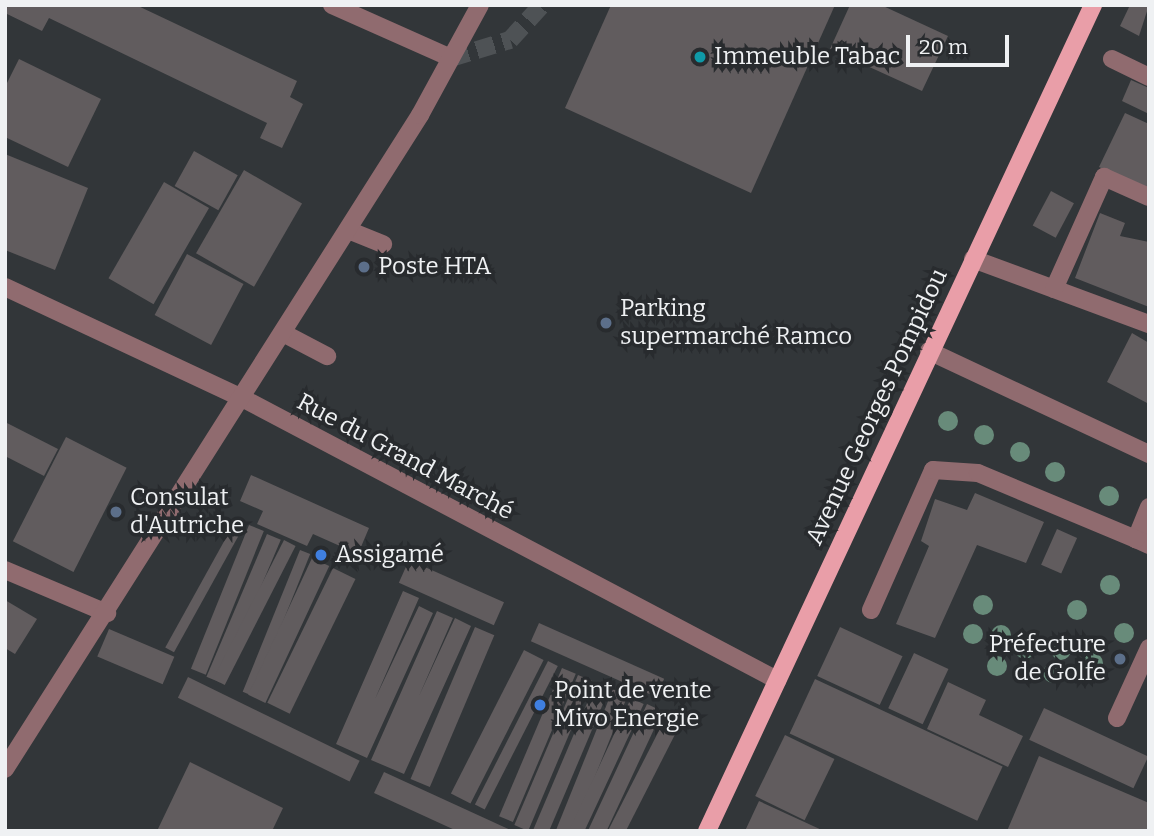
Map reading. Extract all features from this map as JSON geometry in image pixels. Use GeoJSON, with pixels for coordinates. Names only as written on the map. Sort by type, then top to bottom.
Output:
{"type":"FeatureCollection","features":[{"type":"Feature","properties":{"kind":"main road","name":"Avenue Georges Pompidou"},"geometry":{"type":"LineString","coordinates":[[706,831],[1093,5]]}},
{"type":"Feature","properties":{"kind":"street"},"geometry":{"type":"LineString","coordinates":[[332,5],[451,58]]}},
{"type":"Feature","properties":{"kind":"street"},"geometry":{"type":"LineString","coordinates":[[5,769],[244,399],[348,230],[480,5]]}},
{"type":"Feature","properties":{"kind":"street"},"geometry":{"type":"LineString","coordinates":[[1112,59],[1149,77]]}},
{"type":"Feature","properties":{"kind":"street"},"geometry":{"type":"LineString","coordinates":[[1054,289],[1104,177],[1149,197]]}},
{"type":"Feature","properties":{"kind":"street"},"geometry":{"type":"LineString","coordinates":[[348,230],[383,244]]}},
{"type":"Feature","properties":{"kind":"street"},"geometry":{"type":"LineString","coordinates":[[973,259],[1149,324]]}},
{"type":"Feature","properties":{"kind":"street","name":"Rue du Grand Marché"},"geometry":{"type":"LineString","coordinates":[[5,287],[244,399],[777,680]]}},
{"type":"Feature","properties":{"kind":"street"},"geometry":{"type":"LineString","coordinates":[[283,333],[327,356]]}},
{"type":"Feature","properties":{"kind":"street"},"geometry":{"type":"LineString","coordinates":[[929,351],[1149,454]]}},
{"type":"Feature","properties":{"kind":"street"},"geometry":{"type":"LineString","coordinates":[[871,610],[933,470],[978,473],[1142,542],[1149,506]]}},
{"type":"Feature","properties":{"kind":"street"},"geometry":{"type":"LineString","coordinates":[[5,570],[107,613]]}},
{"type":"Feature","properties":{"kind":"street"},"geometry":{"type":"LineString","coordinates":[[1117,718],[1149,648]]}},
{"type":"Feature","properties":{"kind":"building"},"geometry":{"type":"Polygon","coordinates":[[[8,5],[136,5],[297,81],[290,97],[303,104],[282,148],[260,138],[267,123],[49,18],[42,31],[5,13],[8,5]]]}},
{"type":"Feature","properties":{"kind":"building","name":"Immeuble Tabac"},"geometry":{"type":"Polygon","coordinates":[[[611,5],[835,5],[751,193],[565,108],[611,5]]]}},
{"type":"Feature","properties":{"kind":"building"},"geometry":{"type":"Polygon","coordinates":[[[850,5],[881,5],[948,36],[922,91],[830,49],[850,5]]]}},
{"type":"Feature","properties":{"kind":"building"},"geometry":{"type":"Polygon","coordinates":[[[1130,5],[1149,5],[1139,36],[1120,26],[1130,5]]]}},
{"type":"Feature","properties":{"kind":"building"},"geometry":{"type":"Polygon","coordinates":[[[19,59],[101,99],[68,167],[5,137],[5,87],[19,59]]]}},
{"type":"Feature","properties":{"kind":"building"},"geometry":{"type":"Polygon","coordinates":[[[1131,80],[1149,88],[1149,114],[1122,101],[1131,80]]]}},
{"type":"Feature","properties":{"kind":"building"},"geometry":{"type":"Polygon","coordinates":[[[1125,113],[1149,124],[1149,191],[1099,167],[1125,113]]]}},
{"type":"Feature","properties":{"kind":"building"},"geometry":{"type":"Polygon","coordinates":[[[194,151],[238,175],[218,210],[175,186],[194,151]]]}},
{"type":"Feature","properties":{"kind":"building"},"geometry":{"type":"Polygon","coordinates":[[[5,154],[88,188],[55,270],[5,250],[5,154]]]}},
{"type":"Feature","properties":{"kind":"building"},"geometry":{"type":"Polygon","coordinates":[[[244,170],[302,203],[254,287],[196,253],[244,170]]]}},
{"type":"Feature","properties":{"kind":"building"},"geometry":{"type":"Polygon","coordinates":[[[164,182],[209,208],[154,304],[109,278],[164,182]]]}},
{"type":"Feature","properties":{"kind":"building"},"geometry":{"type":"Polygon","coordinates":[[[1051,191],[1074,203],[1056,238],[1033,225],[1051,191]]]}},
{"type":"Feature","properties":{"kind":"building"},"geometry":{"type":"Polygon","coordinates":[[[1100,213],[1125,223],[1120,236],[1149,242],[1149,307],[1075,278],[1100,213]]]}},
{"type":"Feature","properties":{"kind":"building"},"geometry":{"type":"Polygon","coordinates":[[[187,254],[244,284],[211,345],[155,315],[187,254]]]}},
{"type":"Feature","properties":{"kind":"building"},"geometry":{"type":"Polygon","coordinates":[[[1132,333],[1149,343],[1149,404],[1107,382],[1132,333]]]}},
{"type":"Feature","properties":{"kind":"building"},"geometry":{"type":"Polygon","coordinates":[[[5,422],[58,449],[44,476],[5,456],[5,422]]]}},
{"type":"Feature","properties":{"kind":"building"},"geometry":{"type":"Polygon","coordinates":[[[66,437],[127,468],[73,572],[13,541],[66,437]]]}},
{"type":"Feature","properties":{"kind":"building"},"geometry":{"type":"Polygon","coordinates":[[[251,475],[369,528],[358,554],[313,534],[307,546],[257,524],[263,511],[240,501],[251,475]]]}},
{"type":"Feature","properties":{"kind":"building"},"geometry":{"type":"Polygon","coordinates":[[[975,493],[1044,522],[1026,563],[977,545],[935,638],[896,624],[929,546],[921,541],[935,499],[967,510],[975,493]]]}},
{"type":"Feature","properties":{"kind":"building"},"geometry":{"type":"Polygon","coordinates":[[[237,518],[246,523],[174,652],[165,647],[237,518]]]}},
{"type":"Feature","properties":{"kind":"building"},"geometry":{"type":"Polygon","coordinates":[[[249,525],[264,531],[206,675],[191,669],[249,525]]]}},
{"type":"Feature","properties":{"kind":"building"},"geometry":{"type":"Polygon","coordinates":[[[1057,529],[1077,538],[1061,574],[1041,565],[1057,529]]]}},
{"type":"Feature","properties":{"kind":"building"},"geometry":{"type":"Polygon","coordinates":[[[267,534],[281,540],[220,683],[206,677],[267,534]]]}},
{"type":"Feature","properties":{"kind":"building"},"geometry":{"type":"Polygon","coordinates":[[[284,540],[296,546],[225,685],[213,679],[284,540]]]}},
{"type":"Feature","properties":{"kind":"building"},"geometry":{"type":"Polygon","coordinates":[[[300,550],[310,554],[253,696],[243,692],[300,550]]]}},
{"type":"Feature","properties":{"kind":"building"},"geometry":{"type":"Polygon","coordinates":[[[312,558],[329,566],[265,703],[248,695],[312,558]]]}},
{"type":"Feature","properties":{"kind":"building"},"geometry":{"type":"Polygon","coordinates":[[[409,560],[504,602],[494,625],[399,583],[409,560]]]}},
{"type":"Feature","properties":{"kind":"building"},"geometry":{"type":"Polygon","coordinates":[[[333,568],[355,579],[290,714],[267,703],[333,568]]]}},
{"type":"Feature","properties":{"kind":"building"},"geometry":{"type":"Polygon","coordinates":[[[403,591],[419,598],[375,699],[419,606],[433,613],[367,758],[336,744],[403,591]]]}},
{"type":"Feature","properties":{"kind":"building"},"geometry":{"type":"Polygon","coordinates":[[[5,600],[37,619],[15,654],[5,648],[5,600]]]}},
{"type":"Feature","properties":{"kind":"building"},"geometry":{"type":"Polygon","coordinates":[[[437,611],[453,618],[419,696],[455,618],[471,626],[404,774],[371,760],[437,611]]]}},
{"type":"Feature","properties":{"kind":"building"},"geometry":{"type":"Polygon","coordinates":[[[539,623],[664,679],[656,697],[531,641],[539,623]]]}},
{"type":"Feature","properties":{"kind":"building"},"geometry":{"type":"Polygon","coordinates":[[[475,627],[494,635],[430,787],[411,779],[475,627]]]}},
{"type":"Feature","properties":{"kind":"building"},"geometry":{"type":"Polygon","coordinates":[[[840,627],[903,656],[880,705],[817,676],[840,627]]]}},
{"type":"Feature","properties":{"kind":"building"},"geometry":{"type":"Polygon","coordinates":[[[109,629],[174,657],[163,684],[97,657],[109,629]]]}},
{"type":"Feature","properties":{"kind":"building"},"geometry":{"type":"Polygon","coordinates":[[[524,650],[544,660],[471,803],[451,793],[524,650]]]}},
{"type":"Feature","properties":{"kind":"building"},"geometry":{"type":"Polygon","coordinates":[[[914,653],[948,669],[923,724],[888,708],[914,653]]]}},
{"type":"Feature","properties":{"kind":"building"},"geometry":{"type":"Polygon","coordinates":[[[548,661],[558,666],[485,809],[475,804],[548,661]]]}},
{"type":"Feature","properties":{"kind":"building"},"geometry":{"type":"Polygon","coordinates":[[[562,668],[576,674],[513,822],[499,816],[562,668]]]}},
{"type":"Feature","properties":{"kind":"building"},"geometry":{"type":"Polygon","coordinates":[[[578,675],[592,681],[528,831],[514,825],[578,675]]]}},
{"type":"Feature","properties":{"kind":"building"},"geometry":{"type":"Polygon","coordinates":[[[188,677],[360,761],[350,781],[178,698],[188,677]]]}},
{"type":"Feature","properties":{"kind":"building"},"geometry":{"type":"Polygon","coordinates":[[[815,679],[1003,766],[977,821],[790,733],[815,679]]]}},
{"type":"Feature","properties":{"kind":"building"},"geometry":{"type":"Polygon","coordinates":[[[596,682],[610,688],[549,831],[533,831],[596,682]]]}},
{"type":"Feature","properties":{"kind":"building"},"geometry":{"type":"Polygon","coordinates":[[[948,682],[986,700],[979,715],[1023,736],[1008,767],[927,729],[948,682]]]}},
{"type":"Feature","properties":{"kind":"building"},"geometry":{"type":"Polygon","coordinates":[[[613,689],[628,695],[573,831],[556,831],[613,689]]]}},
{"type":"Feature","properties":{"kind":"building"},"geometry":{"type":"Polygon","coordinates":[[[631,698],[644,704],[584,831],[569,830],[631,698]]]}},
{"type":"Feature","properties":{"kind":"building"},"geometry":{"type":"Polygon","coordinates":[[[647,704],[662,711],[607,831],[588,830],[647,704]]]}},
{"type":"Feature","properties":{"kind":"building"},"geometry":{"type":"Polygon","coordinates":[[[1044,708],[1148,757],[1133,788],[1029,740],[1044,708]]]}},
{"type":"Feature","properties":{"kind":"building"},"geometry":{"type":"Polygon","coordinates":[[[669,711],[683,718],[626,831],[609,830],[669,711]]]}},
{"type":"Feature","properties":{"kind":"building"},"geometry":{"type":"Polygon","coordinates":[[[785,735],[834,759],[805,820],[755,796],[785,735]]]}},
{"type":"Feature","properties":{"kind":"building"},"geometry":{"type":"Polygon","coordinates":[[[1039,756],[1149,803],[1149,831],[1007,831],[1039,756]]]}},
{"type":"Feature","properties":{"kind":"building"},"geometry":{"type":"Polygon","coordinates":[[[190,762],[283,808],[272,831],[157,831],[190,762]]]}},
{"type":"Feature","properties":{"kind":"building"},"geometry":{"type":"Polygon","coordinates":[[[384,772],[513,831],[457,831],[374,793],[384,772]]]}},
{"type":"Feature","properties":{"kind":"building"},"geometry":{"type":"Polygon","coordinates":[[[759,801],[824,831],[745,831],[759,801]]]}},
{"type":"Feature","properties":{"kind":"tunnel"},"geometry":{"type":"LineString","coordinates":[[451,58],[510,40],[542,5]]}},
{"type":"Feature","properties":{"kind":"place","name":"Immeuble Tabac"},"geometry":{"type":"Point","coordinates":[700,57]}},
{"type":"Feature","properties":{"kind":"place","name":"Poste HTA"},"geometry":{"type":"Point","coordinates":[364,267]}},
{"type":"Feature","properties":{"kind":"place","name":"Parking supermarché Ramco"},"geometry":{"type":"Point","coordinates":[606,323]}},
{"type":"Feature","properties":{"kind":"place","name":"Consulat d'Autriche"},"geometry":{"type":"Point","coordinates":[116,512]}},
{"type":"Feature","properties":{"kind":"place","name":"Assigamé"},"geometry":{"type":"Point","coordinates":[321,555]}},
{"type":"Feature","properties":{"kind":"place","name":"Préfecture de Golfe"},"geometry":{"type":"Point","coordinates":[1120,659]}},
{"type":"Feature","properties":{"kind":"place","name":"Point de vente Mivo Energie"},"geometry":{"type":"Point","coordinates":[540,705]}}]}
